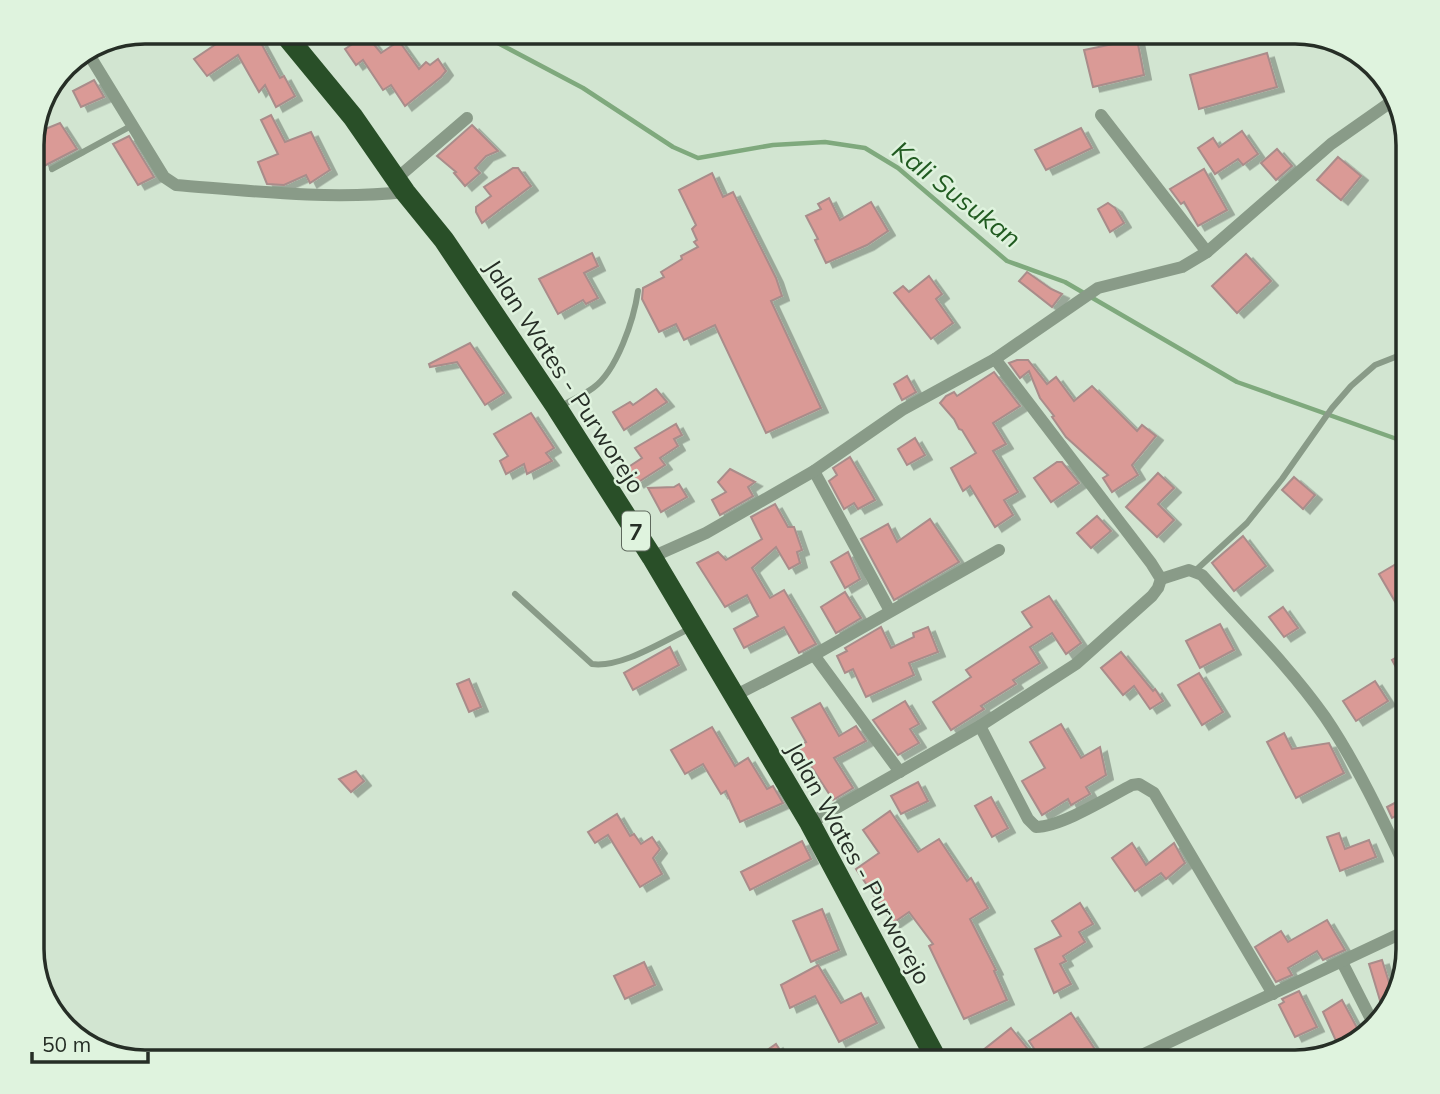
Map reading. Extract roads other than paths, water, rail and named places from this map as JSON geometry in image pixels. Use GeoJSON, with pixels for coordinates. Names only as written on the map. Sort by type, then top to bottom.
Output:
{"type":"FeatureCollection","features":[{"type":"Feature","properties":{"kind":"highway","name":"Jalan Wates - Purworejo"},"geometry":{"type":"LineString","coordinates":[[293,44],[353,117],[401,186],[444,240],[557,408],[652,557],[810,823],[932,1050]]}},
{"type":"Feature","properties":{"kind":"street"},"geometry":{"type":"LineString","coordinates":[[91,59],[164,177],[176,185],[298,195],[365,196],[401,186],[467,118]]}},
{"type":"Feature","properties":{"kind":"street"},"geometry":{"type":"LineString","coordinates":[[652,557],[706,533],[814,471],[902,410],[995,359],[1098,288],[1182,267],[1207,252],[1331,144],[1388,104]]}},
{"type":"Feature","properties":{"kind":"street"},"geometry":{"type":"LineString","coordinates":[[1101,115],[1207,252]]}},
{"type":"Feature","properties":{"kind":"street"},"geometry":{"type":"LineString","coordinates":[[995,359],[1161,579]]}},
{"type":"Feature","properties":{"kind":"street"},"geometry":{"type":"LineString","coordinates":[[814,471],[890,611]]}},
{"type":"Feature","properties":{"kind":"street"},"geometry":{"type":"LineString","coordinates":[[734,696],[814,655],[999,550]]}},
{"type":"Feature","properties":{"kind":"street"},"geometry":{"type":"LineString","coordinates":[[1161,579],[1189,570],[1202,575],[1279,662],[1326,719],[1396,847]]}},
{"type":"Feature","properties":{"kind":"street"},"geometry":{"type":"LineString","coordinates":[[810,823],[980,726],[1087,657],[1152,596],[1161,579]]}},
{"type":"Feature","properties":{"kind":"street"},"geometry":{"type":"LineString","coordinates":[[814,655],[900,772]]}},
{"type":"Feature","properties":{"kind":"street"},"geometry":{"type":"LineString","coordinates":[[980,726],[1028,820],[1036,827],[1074,814],[1132,785],[1139,784],[1154,793],[1273,994]]}},
{"type":"Feature","properties":{"kind":"street"},"geometry":{"type":"LineString","coordinates":[[1153,1050],[1396,936]]}},
{"type":"Feature","properties":{"kind":"street"},"geometry":{"type":"LineString","coordinates":[[1342,962],[1370,1017]]}},
{"type":"Feature","properties":{"kind":"lane"},"geometry":{"type":"LineString","coordinates":[[52,169],[131,126]]}},
{"type":"Feature","properties":{"kind":"lane"},"geometry":{"type":"LineString","coordinates":[[557,408],[594,387],[615,362],[636,305],[638,290]]}},
{"type":"Feature","properties":{"kind":"lane"},"geometry":{"type":"LineString","coordinates":[[1195,571],[1247,523],[1351,386],[1375,365],[1396,357]]}},
{"type":"Feature","properties":{"kind":"lane"},"geometry":{"type":"LineString","coordinates":[[515,594],[592,664],[604,666],[617,663],[693,628]]}},
{"type":"Feature","properties":{"kind":"waterway","name":"Kali Susukan"},"geometry":{"type":"LineString","coordinates":[[500,44],[583,88],[673,147],[698,158],[773,145],[825,142],[865,148],[898,168],[1007,261],[1065,282],[1237,382],[1396,439]]}}]}
